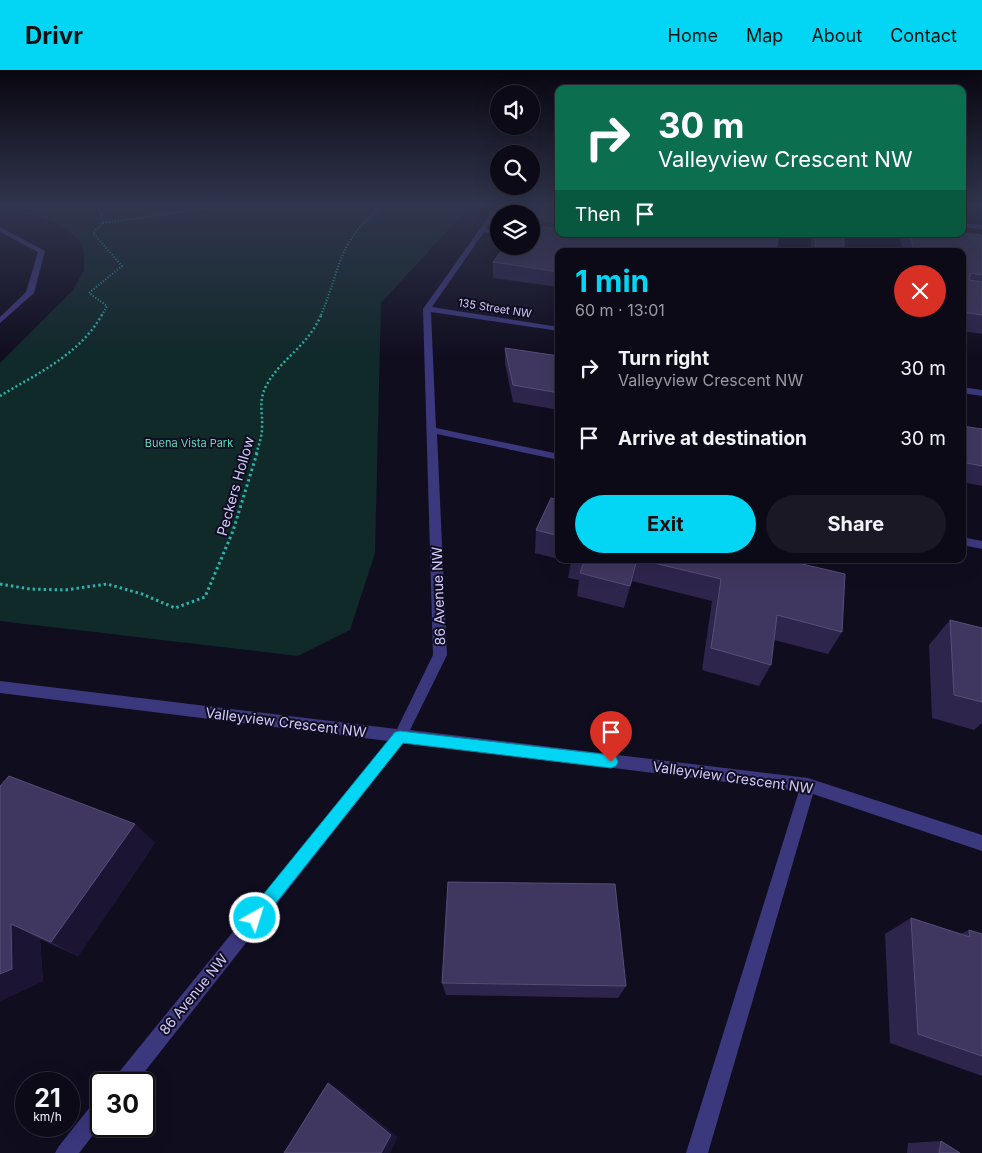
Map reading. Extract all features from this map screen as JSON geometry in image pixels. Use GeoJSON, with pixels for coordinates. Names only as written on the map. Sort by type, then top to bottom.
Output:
{"type":"FeatureCollection","features":[{"type":"Feature","properties":{"kind":"street"},"geometry":{"type":"LineString","coordinates":[[0,321],[30,294],[41,256]]}},
{"type":"Feature","properties":{"kind":"street"},"geometry":{"type":"LineString","coordinates":[[427,309],[464,256]]}},
{"type":"Feature","properties":{"kind":"street","name":"135 Street NW"},"geometry":{"type":"LineString","coordinates":[[427,309],[555,328]]}},
{"type":"Feature","properties":{"kind":"street","name":"86 Avenue NW"},"geometry":{"type":"LineString","coordinates":[[132,1072],[400,737],[440,655],[427,309]]}},
{"type":"Feature","properties":{"kind":"street"},"geometry":{"type":"LineString","coordinates":[[966,391],[982,393]]}},
{"type":"Feature","properties":{"kind":"street"},"geometry":{"type":"LineString","coordinates":[[431,430],[555,455]]}},
{"type":"Feature","properties":{"kind":"street"},"geometry":{"type":"LineString","coordinates":[[966,542],[982,545]]}},
{"type":"Feature","properties":{"kind":"street","name":"Valleyview Crescent NW"},"geometry":{"type":"LineString","coordinates":[[0,687],[808,785],[982,843]]}},
{"type":"Feature","properties":{"kind":"street"},"geometry":{"type":"LineString","coordinates":[[697,1153],[808,785]]}},
{"type":"Feature","properties":{"kind":"street"},"geometry":{"type":"LineString","coordinates":[[66,1153],[90,1123]]}},
{"type":"Feature","properties":{"kind":"path"},"geometry":{"type":"LineString","coordinates":[[0,396],[67,356],[95,328],[107,306],[89,293],[122,266],[113,256]]}},
{"type":"Feature","properties":{"kind":"path","name":"Peckers Hollow"},"geometry":{"type":"LineString","coordinates":[[0,584],[30,589],[65,590],[106,584],[142,594],[175,608],[205,597],[236,525],[248,485],[262,429],[260,402],[272,377],[307,339],[320,316],[341,256]]}},
{"type":"Feature","properties":{"kind":"green space","name":"Buena Vista Park"},"geometry":{"type":"Polygon","coordinates":[[[84,256],[425,256],[381,303],[375,553],[350,630],[298,656],[0,621],[0,363],[73,290],[84,270],[84,256]]]}},
{"type":"Feature","properties":{"kind":"building"},"geometry":{"type":"Polygon","coordinates":[[[498,256],[555,256],[555,271],[493,262],[498,256]]]}},
{"type":"Feature","properties":{"kind":"building"},"geometry":{"type":"Polygon","coordinates":[[[966,256],[982,256],[982,275],[971,273],[969,280],[982,282],[982,315],[966,313],[966,256]]]}},
{"type":"Feature","properties":{"kind":"building"},"geometry":{"type":"Polygon","coordinates":[[[505,348],[555,355],[555,392],[513,385],[505,348]]]}},
{"type":"Feature","properties":{"kind":"building"},"geometry":{"type":"Polygon","coordinates":[[[966,427],[982,429],[982,466],[966,463],[966,427]]]}},
{"type":"Feature","properties":{"kind":"building"},"geometry":{"type":"Polygon","coordinates":[[[551,498],[555,499],[555,535],[536,530],[551,498]]]}},
{"type":"Feature","properties":{"kind":"building"},"geometry":{"type":"Polygon","coordinates":[[[584,563],[636,563],[630,586],[580,573],[584,563]]]}},
{"type":"Feature","properties":{"kind":"building"},"geometry":{"type":"Polygon","coordinates":[[[654,563],[798,563],[845,574],[842,632],[777,615],[771,665],[711,648],[721,579],[654,563]]]}},
{"type":"Feature","properties":{"kind":"building"},"geometry":{"type":"Polygon","coordinates":[[[950,620],[982,628],[982,702],[954,695],[950,620]]]}},
{"type":"Feature","properties":{"kind":"building"},"geometry":{"type":"Polygon","coordinates":[[[9,776],[135,824],[51,942],[11,924],[12,969],[0,974],[0,786],[9,776]]]}},
{"type":"Feature","properties":{"kind":"building"},"geometry":{"type":"Polygon","coordinates":[[[448,882],[615,884],[626,986],[442,983],[448,882]]]}},
{"type":"Feature","properties":{"kind":"building"},"geometry":{"type":"Polygon","coordinates":[[[911,918],[970,937],[969,930],[982,934],[982,1056],[918,1034],[911,918]]]}},
{"type":"Feature","properties":{"kind":"building"},"geometry":{"type":"Polygon","coordinates":[[[328,1083],[391,1135],[381,1153],[284,1153],[328,1083]]]}},
{"type":"Feature","properties":{"kind":"building"},"geometry":{"type":"Polygon","coordinates":[[[941,1141],[960,1153],[939,1153],[941,1141]]]}},
{"type":"Feature","properties":{"kind":"route"},"geometry":{"type":"LineString","coordinates":[[255,918],[400,737],[611,762]]}}]}
